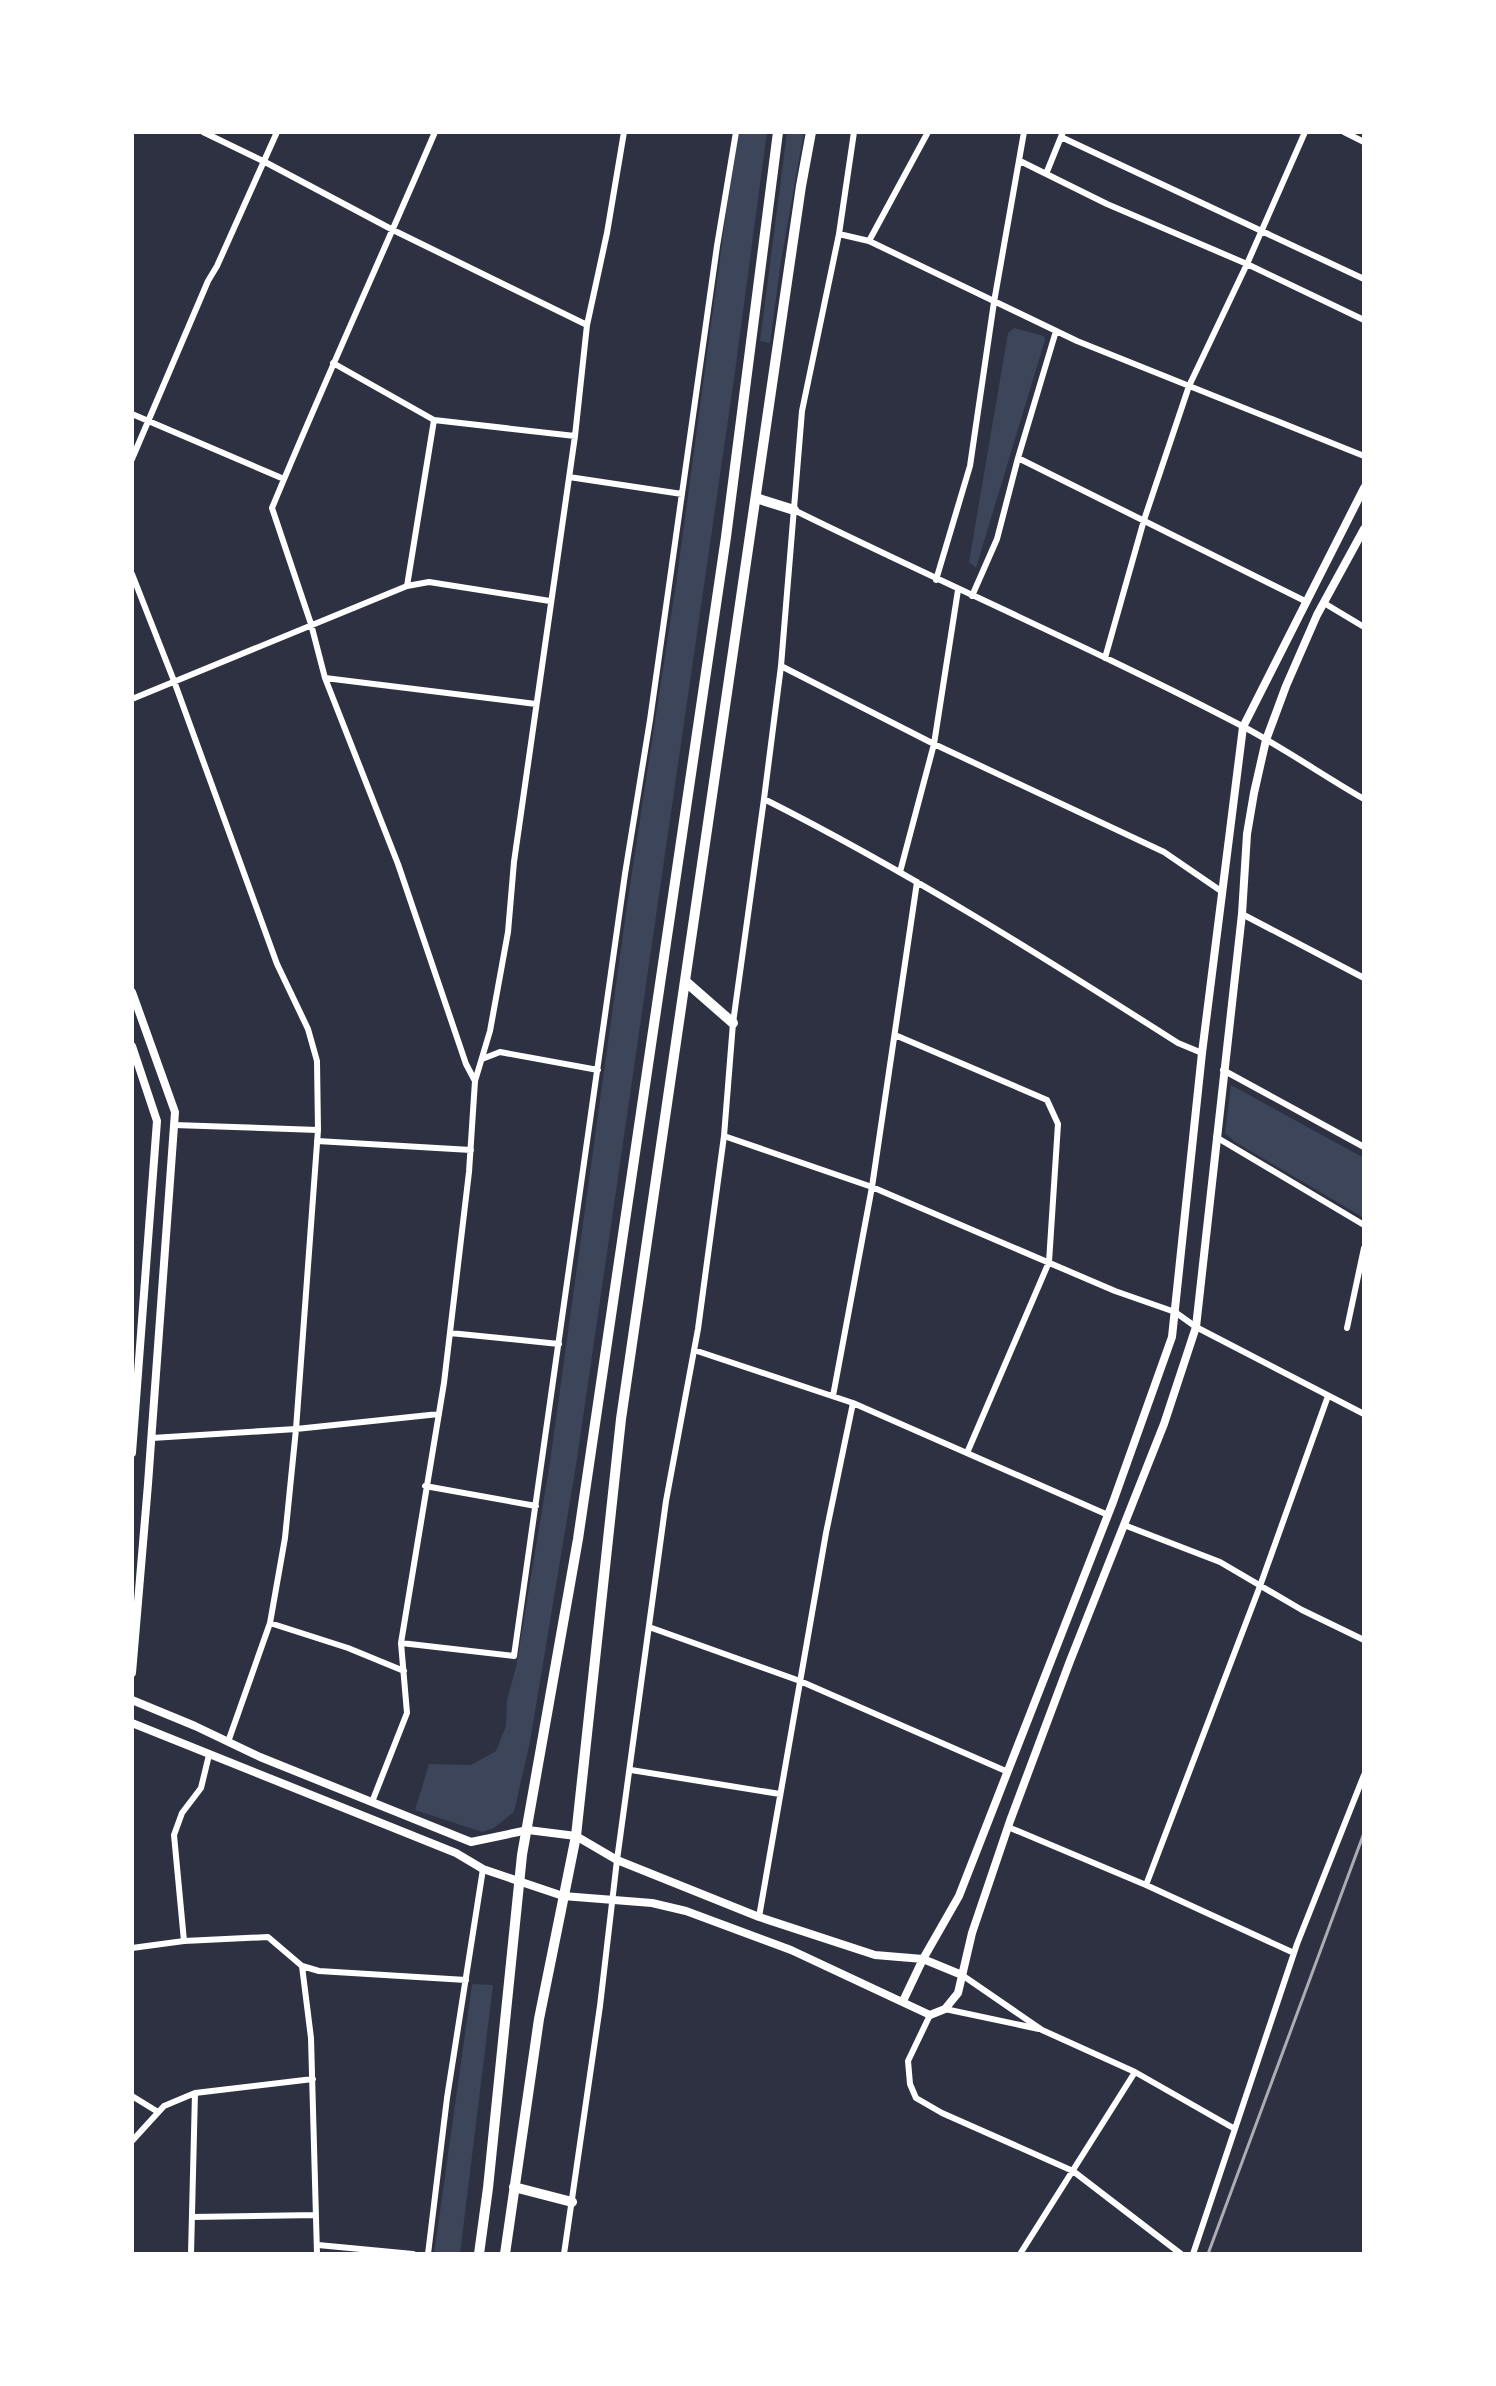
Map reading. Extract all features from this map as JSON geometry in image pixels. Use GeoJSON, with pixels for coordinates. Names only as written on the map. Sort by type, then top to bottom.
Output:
{"type":"FeatureCollection","features":[{"type":"Feature","properties":{"kind":"highway"},"geometry":{"type":"LineString","coordinates":[[479,2254],[518,1882],[578,1539],[726,537],[778,132]]}},
{"type":"Feature","properties":{"kind":"highway"},"geometry":{"type":"LineString","coordinates":[[505,2254],[539,2019],[576,1836],[621,1419],[811,132]]}},
{"type":"Feature","properties":{"kind":"highway"},"geometry":{"type":"LineString","coordinates":[[756,498],[794,510]]}},
{"type":"Feature","properties":{"kind":"highway"},"geometry":{"type":"LineString","coordinates":[[685,981],[733,1023]]}},
{"type":"Feature","properties":{"kind":"highway"},"geometry":{"type":"LineString","coordinates":[[514,2187],[572,2202]]}},
{"type":"Feature","properties":{"kind":"main road"},"geometry":{"type":"LineString","coordinates":[[903,2001],[959,1896],[1108,1515],[1172,1337],[1202,1053],[1243,727],[1364,488]]}},
{"type":"Feature","properties":{"kind":"main road"},"geometry":{"type":"LineString","coordinates":[[132,1723],[456,1853],[483,1869],[518,1882],[563,1896],[652,1903],[686,1911],[791,1950],[930,2015],[945,2009],[958,1993],[972,1933],[1008,1827],[1164,1424],[1196,1327],[1242,914],[1247,834],[1266,740],[1286,686],[1324,603],[1364,529]]}},
{"type":"Feature","properties":{"kind":"main road"},"geometry":{"type":"LineString","coordinates":[[132,992],[175,1112],[132,1673]]}},
{"type":"Feature","properties":{"kind":"main road"},"geometry":{"type":"LineString","coordinates":[[132,1046],[157,1121],[132,1453]]}},
{"type":"Feature","properties":{"kind":"main road"},"geometry":{"type":"LineString","coordinates":[[132,1700],[260,1757],[471,1842],[528,1830],[576,1836],[617,1860],[759,1917],[875,1955],[923,1959],[962,1975]]}},
{"type":"Feature","properties":{"kind":"street"},"geometry":{"type":"LineString","coordinates":[[203,132],[587,325]]}},
{"type":"Feature","properties":{"kind":"street"},"geometry":{"type":"LineString","coordinates":[[132,459],[208,281],[277,132]]}},
{"type":"Feature","properties":{"kind":"street"},"geometry":{"type":"LineString","coordinates":[[435,132],[272,508],[311,624],[325,678],[398,864],[466,1064],[475,1081]]}},
{"type":"Feature","properties":{"kind":"street"},"geometry":{"type":"LineString","coordinates":[[372,1802],[407,1713],[401,1643],[450,1333],[471,1150],[475,1081],[490,1031],[508,932],[514,862],[575,436],[587,325],[624,132]]}},
{"type":"Feature","properties":{"kind":"street"},"geometry":{"type":"LineString","coordinates":[[401,1643],[514,1656],[736,132]]}},
{"type":"Feature","properties":{"kind":"street"},"geometry":{"type":"LineString","coordinates":[[564,2254],[666,1501],[694,1350],[724,1136],[733,1023],[781,666],[802,411],[839,234],[854,132]]}},
{"type":"Feature","properties":{"kind":"street"},"geometry":{"type":"LineString","coordinates":[[869,241],[928,132]]}},
{"type":"Feature","properties":{"kind":"street"},"geometry":{"type":"LineString","coordinates":[[936,580],[970,466],[994,302],[1024,132]]}},
{"type":"Feature","properties":{"kind":"street"},"geometry":{"type":"LineString","coordinates":[[1105,658],[1144,520],[1189,386],[1305,132]]}},
{"type":"Feature","properties":{"kind":"street"},"geometry":{"type":"LineString","coordinates":[[1344,132],[1364,142]]}},
{"type":"Feature","properties":{"kind":"street"},"geometry":{"type":"LineString","coordinates":[[1046,174],[1062,135],[1364,279]]}},
{"type":"Feature","properties":{"kind":"street"},"geometry":{"type":"LineString","coordinates":[[1020,161],[1107,204],[1247,264],[1364,320]]}},
{"type":"Feature","properties":{"kind":"street"},"geometry":{"type":"LineString","coordinates":[[839,234],[869,241],[1056,331],[1364,456]]}},
{"type":"Feature","properties":{"kind":"street"},"geometry":{"type":"LineString","coordinates":[[972,596],[997,539],[1056,331]]}},
{"type":"Feature","properties":{"kind":"street"},"geometry":{"type":"LineString","coordinates":[[333,363],[434,420],[575,436]]}},
{"type":"Feature","properties":{"kind":"street"},"geometry":{"type":"LineString","coordinates":[[132,414],[284,479]]}},
{"type":"Feature","properties":{"kind":"street"},"geometry":{"type":"LineString","coordinates":[[407,586],[434,420]]}},
{"type":"Feature","properties":{"kind":"street"},"geometry":{"type":"LineString","coordinates":[[1018,458],[1305,601]]}},
{"type":"Feature","properties":{"kind":"street"},"geometry":{"type":"LineString","coordinates":[[569,477],[682,494]]}},
{"type":"Feature","properties":{"kind":"street"},"geometry":{"type":"LineString","coordinates":[[794,510],[1243,727],[1364,799]]}},
{"type":"Feature","properties":{"kind":"street"},"geometry":{"type":"LineString","coordinates":[[132,574],[277,964],[308,1029],[317,1061],[318,1130],[285,1538],[270,1623],[228,1742]]}},
{"type":"Feature","properties":{"kind":"street"},"geometry":{"type":"LineString","coordinates":[[132,699],[407,586],[429,582],[550,601]]}},
{"type":"Feature","properties":{"kind":"street"},"geometry":{"type":"LineString","coordinates":[[900,872],[934,744],[958,590]]}},
{"type":"Feature","properties":{"kind":"street"},"geometry":{"type":"LineString","coordinates":[[1324,603],[1364,627]]}},
{"type":"Feature","properties":{"kind":"street"},"geometry":{"type":"LineString","coordinates":[[781,666],[934,744],[1164,852],[1221,891]]}},
{"type":"Feature","properties":{"kind":"street"},"geometry":{"type":"LineString","coordinates":[[325,678],[536,704]]}},
{"type":"Feature","properties":{"kind":"street"},"geometry":{"type":"LineString","coordinates":[[764,799],[846,840],[1019,942],[1178,1043],[1202,1053]]}},
{"type":"Feature","properties":{"kind":"street"},"geometry":{"type":"LineString","coordinates":[[833,1396],[872,1187],[917,882]]}},
{"type":"Feature","properties":{"kind":"street"},"geometry":{"type":"LineString","coordinates":[[1242,914],[1364,978]]}},
{"type":"Feature","properties":{"kind":"street"},"geometry":{"type":"LineString","coordinates":[[895,1035],[1047,1100],[1058,1124],[1049,1262],[967,1453]]}},
{"type":"Feature","properties":{"kind":"street"},"geometry":{"type":"LineString","coordinates":[[482,1059],[500,1052],[598,1070]]}},
{"type":"Feature","properties":{"kind":"street"},"geometry":{"type":"LineString","coordinates":[[1223,1070],[1364,1147]]}},
{"type":"Feature","properties":{"kind":"street"},"geometry":{"type":"LineString","coordinates":[[174,1125],[318,1130]]}},
{"type":"Feature","properties":{"kind":"street"},"geometry":{"type":"LineString","coordinates":[[724,1136],[872,1187],[1115,1291],[1175,1312],[1196,1327],[1364,1414]]}},
{"type":"Feature","properties":{"kind":"street"},"geometry":{"type":"LineString","coordinates":[[1216,1137],[1364,1225]]}},
{"type":"Feature","properties":{"kind":"street"},"geometry":{"type":"LineString","coordinates":[[317,1141],[471,1150]]}},
{"type":"Feature","properties":{"kind":"street"},"geometry":{"type":"LineString","coordinates":[[1347,1328],[1364,1248]]}},
{"type":"Feature","properties":{"kind":"street"},"geometry":{"type":"LineString","coordinates":[[450,1333],[559,1344]]}},
{"type":"Feature","properties":{"kind":"street"},"geometry":{"type":"LineString","coordinates":[[694,1350],[853,1403],[1108,1515]]}},
{"type":"Feature","properties":{"kind":"street"},"geometry":{"type":"LineString","coordinates":[[1146,1885],[1260,1586],[1328,1396]]}},
{"type":"Feature","properties":{"kind":"street"},"geometry":{"type":"LineString","coordinates":[[759,1917],[826,1533],[853,1403]]}},
{"type":"Feature","properties":{"kind":"street"},"geometry":{"type":"LineString","coordinates":[[152,1438],[296,1429],[439,1414]]}},
{"type":"Feature","properties":{"kind":"street"},"geometry":{"type":"LineString","coordinates":[[425,1486],[536,1506]]}},
{"type":"Feature","properties":{"kind":"street"},"geometry":{"type":"LineString","coordinates":[[1124,1525],[1220,1562],[1302,1610],[1364,1640]]}},
{"type":"Feature","properties":{"kind":"street"},"geometry":{"type":"LineString","coordinates":[[270,1623],[348,1648],[404,1671]]}},
{"type":"Feature","properties":{"kind":"street"},"geometry":{"type":"LineString","coordinates":[[649,1627],[800,1681],[1008,1772]]}},
{"type":"Feature","properties":{"kind":"street"},"geometry":{"type":"LineString","coordinates":[[184,1941],[174,1835],[182,1813],[201,1788],[209,1755]]}},
{"type":"Feature","properties":{"kind":"street"},"geometry":{"type":"LineString","coordinates":[[631,1770],[780,1794]]}},
{"type":"Feature","properties":{"kind":"street"},"geometry":{"type":"LineString","coordinates":[[1193,2254],[1294,1953],[1364,1775]]}},
{"type":"Feature","properties":{"kind":"street"},"geometry":{"type":"LineString","coordinates":[[1008,1827],[1146,1885],[1294,1953]]}},
{"type":"Feature","properties":{"kind":"street"},"geometry":{"type":"LineString","coordinates":[[428,2254],[447,2098],[483,1869]]}},
{"type":"Feature","properties":{"kind":"street"},"geometry":{"type":"LineString","coordinates":[[132,1948],[184,1941],[268,1937],[302,1966],[319,1971],[466,1980]]}},
{"type":"Feature","properties":{"kind":"street"},"geometry":{"type":"LineString","coordinates":[[302,1966],[311,2038],[317,2254]]}},
{"type":"Feature","properties":{"kind":"street"},"geometry":{"type":"LineString","coordinates":[[962,1975],[1042,2030],[1135,2072],[1235,2129]]}},
{"type":"Feature","properties":{"kind":"street"},"geometry":{"type":"LineString","coordinates":[[945,2009],[1042,2030]]}},
{"type":"Feature","properties":{"kind":"street"},"geometry":{"type":"LineString","coordinates":[[930,2015],[908,2061],[910,2084],[916,2098],[942,2113],[1073,2171],[1181,2254]]}},
{"type":"Feature","properties":{"kind":"street"},"geometry":{"type":"LineString","coordinates":[[1020,2254],[1135,2072]]}},
{"type":"Feature","properties":{"kind":"street"},"geometry":{"type":"LineString","coordinates":[[132,2141],[164,2106],[195,2093],[313,2079]]}},
{"type":"Feature","properties":{"kind":"street"},"geometry":{"type":"LineString","coordinates":[[191,2254],[195,2093]]}},
{"type":"Feature","properties":{"kind":"street"},"geometry":{"type":"LineString","coordinates":[[132,2096],[158,2112]]}},
{"type":"Feature","properties":{"kind":"street"},"geometry":{"type":"LineString","coordinates":[[192,2217],[316,2215]]}},
{"type":"Feature","properties":{"kind":"street"},"geometry":{"type":"LineString","coordinates":[[318,2245],[413,2254]]}},
{"type":"Feature","properties":{"kind":"shaded area"},"geometry":{"type":"Polygon","coordinates":[[[737,132],[767,132],[577,1459],[530,1742],[514,1812],[494,1828],[482,1832],[415,1810],[429,1764],[471,1765],[496,1751],[506,1726],[507,1700],[516,1667],[550,1462],[627,905],[677,577],[737,132]]]}},
{"type":"Feature","properties":{"kind":"shaded area"},"geometry":{"type":"Polygon","coordinates":[[[787,132],[804,132],[770,343],[760,341],[787,132]]]}},
{"type":"Feature","properties":{"kind":"shaded area"},"geometry":{"type":"Polygon","coordinates":[[[1014,328],[1044,336],[1045,340],[976,568],[969,562],[1008,333],[1014,328]]]}},
{"type":"Feature","properties":{"kind":"shaded area"},"geometry":{"type":"Polygon","coordinates":[[[1231,1085],[1364,1158],[1364,1218],[1235,1142],[1225,1133],[1231,1085]]]}},
{"type":"Feature","properties":{"kind":"shaded area"},"geometry":{"type":"Polygon","coordinates":[[[472,1984],[493,1985],[460,2254],[434,2254],[472,1984]]]}},
{"type":"Feature","properties":{"kind":"railway"},"geometry":{"type":"LineString","coordinates":[[1208,2254],[1364,1833]]}}]}
